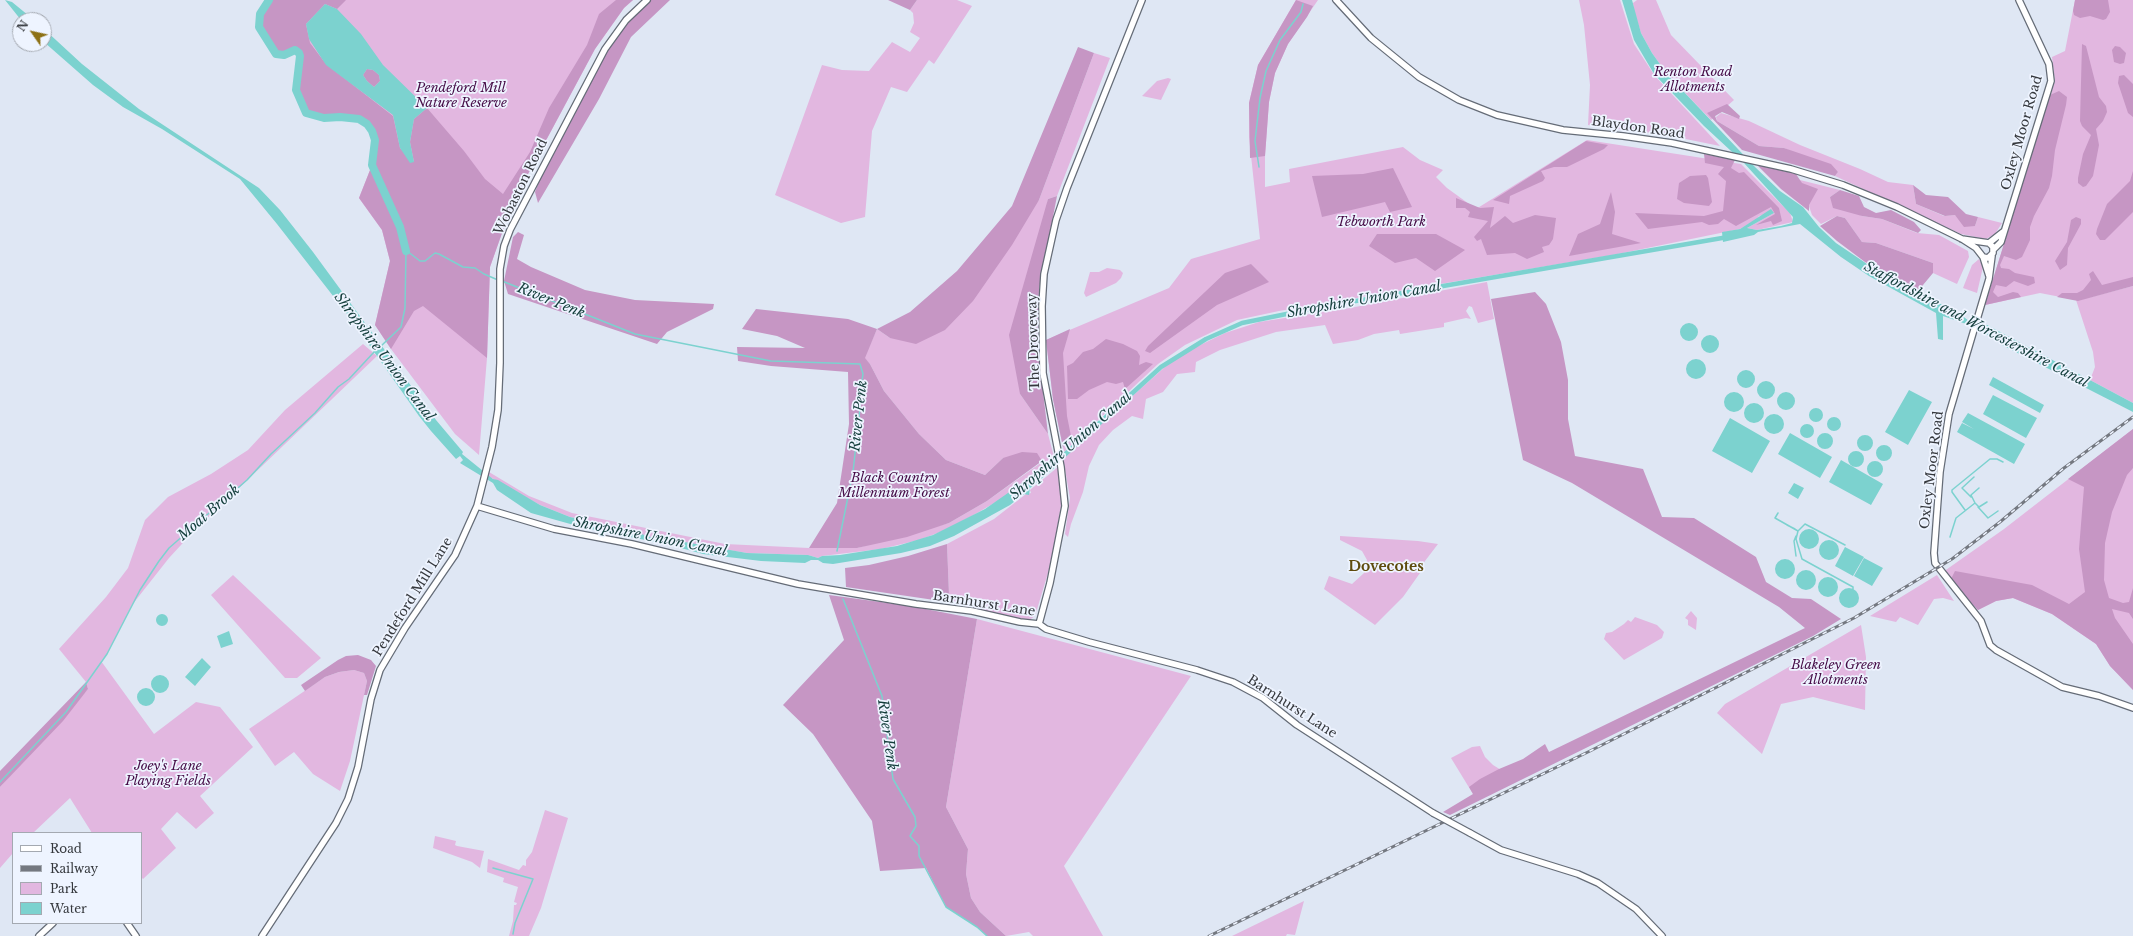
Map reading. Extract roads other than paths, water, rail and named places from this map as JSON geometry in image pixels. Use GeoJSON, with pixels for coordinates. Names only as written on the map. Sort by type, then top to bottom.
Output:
{"type":"FeatureCollection","features":[{"type":"Feature","properties":{"kind":"street","name":"Wobaston Road"},"geometry":{"type":"LineString","coordinates":[[477,506],[487,468],[498,403],[500,269],[504,246],[533,185],[605,49],[626,20],[647,0]]}},
{"type":"Feature","properties":{"kind":"street","name":"The Droveway"},"geometry":{"type":"LineString","coordinates":[[1039,624],[1064,522],[1065,490],[1043,373],[1042,306],[1044,274],[1056,220],[1067,188],[1142,0]]}},
{"type":"Feature","properties":{"kind":"street","name":"Blaydon Road"},"geometry":{"type":"LineString","coordinates":[[1336,0],[1371,38],[1398,62],[1433,87],[1497,115],[1535,125],[1645,139],[1764,162],[1862,192],[1962,238],[1987,243]]}},
{"type":"Feature","properties":{"kind":"street","name":"Oxley Moor Road"},"geometry":{"type":"LineString","coordinates":[[1994,249],[2001,242],[2050,87],[2052,76],[2049,64],[2019,0]]}},
{"type":"Feature","properties":{"kind":"street"},"geometry":{"type":"LineString","coordinates":[[1989,279],[1983,257],[1979,252],[1981,246],[2005,230]]}},
{"type":"Feature","properties":{"kind":"street","name":"Blaydon Road"},"geometry":{"type":"LineString","coordinates":[[1962,238],[1979,252]]}},
{"type":"Feature","properties":{"kind":"street"},"geometry":{"type":"LineString","coordinates":[[1983,257],[1988,258],[1992,256],[1994,249],[1987,243]]}},
{"type":"Feature","properties":{"kind":"street","name":"Oxley Moor Road"},"geometry":{"type":"LineString","coordinates":[[1992,256],[1989,279],[1950,406],[1944,440],[1934,552],[1935,563],[1940,572],[1981,621],[1990,645],[1996,650],[2062,687],[2099,696],[2133,708]]}},
{"type":"Feature","properties":{"kind":"street","name":"Barnhurst Lane"},"geometry":{"type":"LineString","coordinates":[[477,506],[554,529],[632,544],[798,584],[916,604],[972,611],[1020,622],[1039,624],[1046,629],[1089,642],[1197,670],[1241,686],[1263,698],[1308,732],[1433,813],[1501,850],[1578,874],[1598,883],[1636,909],[1662,936]]}},
{"type":"Feature","properties":{"kind":"street","name":"Pendeford Mill Lane"},"geometry":{"type":"LineString","coordinates":[[262,936],[336,823],[348,799],[358,767],[371,699],[380,670],[405,628],[455,555],[477,506]]}},
{"type":"Feature","properties":{"kind":"street"},"geometry":{"type":"LineString","coordinates":[[39,936],[52,924]]}},
{"type":"Feature","properties":{"kind":"street"},"geometry":{"type":"LineString","coordinates":[[128,924],[136,936]]}},
{"type":"Feature","properties":{"kind":"water"},"geometry":{"type":"Polygon","coordinates":[[[5,0],[12,2],[24,12],[15,12],[5,0]]]}},
{"type":"Feature","properties":{"kind":"water","name":"Staffordshire and Worcestershire Canal"},"geometry":{"type":"Polygon","coordinates":[[[1622,0],[1632,0],[1641,33],[1652,53],[1667,74],[1755,167],[1780,191],[1803,207],[1819,227],[1836,243],[1876,270],[1935,302],[1952,308],[1969,321],[1981,326],[1987,325],[2133,403],[2133,412],[2004,346],[1980,330],[1969,325],[1943,316],[1943,340],[1938,339],[1936,313],[1869,276],[1841,257],[1800,224],[1758,232],[1754,235],[1723,242],[1722,232],[1740,229],[1771,209],[1774,213],[1747,228],[1757,230],[1781,226],[1792,223],[1793,217],[1744,163],[1704,126],[1654,74],[1634,40],[1622,0]]]}},
{"type":"Feature","properties":{"kind":"water"},"geometry":{"type":"Polygon","coordinates":[[[325,4],[337,9],[361,34],[383,65],[427,108],[414,119],[410,142],[414,162],[410,163],[400,148],[393,115],[326,65],[309,39],[306,24],[325,4]],[[367,69],[363,75],[374,87],[380,81],[379,75],[373,70],[367,69]]]}},
{"type":"Feature","properties":{"kind":"water"},"geometry":{"type":"Polygon","coordinates":[[[52,36],[82,64],[139,109],[259,188],[280,210],[313,252],[436,420],[463,452],[462,454],[493,479],[498,480],[540,505],[570,517],[632,531],[657,539],[662,538],[747,553],[808,555],[818,558],[822,556],[840,555],[897,546],[933,535],[985,509],[1028,479],[1048,462],[1054,464],[1054,468],[1030,488],[1029,495],[1024,494],[1010,505],[954,536],[930,546],[901,553],[833,564],[823,563],[818,560],[811,560],[805,563],[761,561],[703,554],[670,545],[581,527],[531,513],[497,490],[493,483],[460,463],[463,460],[460,456],[456,459],[431,431],[351,319],[240,179],[162,129],[123,107],[93,85],[52,49],[52,36]]]}},
{"type":"Feature","properties":{"kind":"water"},"geometry":{"type":"Polygon","coordinates":[[[1689,323],[1695,326],[1698,332],[1695,338],[1689,341],[1683,338],[1680,332],[1683,326],[1689,323]]]}},
{"type":"Feature","properties":{"kind":"water"},"geometry":{"type":"Polygon","coordinates":[[[1710,335],[1716,338],[1719,344],[1716,350],[1710,353],[1704,350],[1701,344],[1704,338],[1710,335]]]}},
{"type":"Feature","properties":{"kind":"water"},"geometry":{"type":"Polygon","coordinates":[[[1696,359],[1703,362],[1706,369],[1703,376],[1696,379],[1689,376],[1686,369],[1689,362],[1696,359]]]}},
{"type":"Feature","properties":{"kind":"water"},"geometry":{"type":"Polygon","coordinates":[[[1742,370],[1750,370],[1755,375],[1753,386],[1750,388],[1742,388],[1737,383],[1737,375],[1742,370]]]}},
{"type":"Feature","properties":{"kind":"water"},"geometry":{"type":"Polygon","coordinates":[[[1993,377],[2044,405],[2040,413],[1989,385],[1993,377]]]}},
{"type":"Feature","properties":{"kind":"water"},"geometry":{"type":"Polygon","coordinates":[[[1762,381],[1770,381],[1775,386],[1773,397],[1770,399],[1762,399],[1757,394],[1757,386],[1762,381]]]}},
{"type":"Feature","properties":{"kind":"water"},"geometry":{"type":"Polygon","coordinates":[[[1909,390],[1932,402],[1908,445],[1885,432],[1909,390]]]}},
{"type":"Feature","properties":{"kind":"water"},"geometry":{"type":"Polygon","coordinates":[[[1734,392],[1741,395],[1744,402],[1741,409],[1734,412],[1727,409],[1724,402],[1727,395],[1734,392]]]}},
{"type":"Feature","properties":{"kind":"water"},"geometry":{"type":"Polygon","coordinates":[[[1782,392],[1790,392],[1795,397],[1793,408],[1790,410],[1782,410],[1777,405],[1777,397],[1782,392]]]}},
{"type":"Feature","properties":{"kind":"water"},"geometry":{"type":"Polygon","coordinates":[[[1993,395],[2037,418],[2026,438],[1983,414],[1993,395]]]}},
{"type":"Feature","properties":{"kind":"water"},"geometry":{"type":"Polygon","coordinates":[[[1754,403],[1761,406],[1764,413],[1761,420],[1754,423],[1747,420],[1744,413],[1747,406],[1754,403]]]}},
{"type":"Feature","properties":{"kind":"water"},"geometry":{"type":"Polygon","coordinates":[[[1813,408],[1819,408],[1823,412],[1823,418],[1819,422],[1813,422],[1809,418],[1809,412],[1813,408]]]}},
{"type":"Feature","properties":{"kind":"water"},"geometry":{"type":"Polygon","coordinates":[[[1968,413],[2025,444],[2014,464],[1957,432],[1962,423],[1974,429],[1962,422],[1968,413]]]}},
{"type":"Feature","properties":{"kind":"water"},"geometry":{"type":"Polygon","coordinates":[[[1774,414],[1781,417],[1784,424],[1781,431],[1774,434],[1767,431],[1764,424],[1767,417],[1774,414]]]}},
{"type":"Feature","properties":{"kind":"water"},"geometry":{"type":"Polygon","coordinates":[[[1831,417],[1837,417],[1841,421],[1841,427],[1837,431],[1831,431],[1827,427],[1827,421],[1831,417]]]}},
{"type":"Feature","properties":{"kind":"water"},"geometry":{"type":"Polygon","coordinates":[[[1730,418],[1770,441],[1752,473],[1712,451],[1730,418]]]}},
{"type":"Feature","properties":{"kind":"water"},"geometry":{"type":"Polygon","coordinates":[[[1804,424],[1810,424],[1814,428],[1814,434],[1810,438],[1804,438],[1800,434],[1800,428],[1804,424]]]}},
{"type":"Feature","properties":{"kind":"water"},"geometry":{"type":"Polygon","coordinates":[[[1790,433],[1832,457],[1820,478],[1778,454],[1790,433]]]}},
{"type":"Feature","properties":{"kind":"water"},"geometry":{"type":"Polygon","coordinates":[[[1825,433],[1832,438],[1833,441],[1828,448],[1825,449],[1818,444],[1817,441],[1822,434],[1825,433]]]}},
{"type":"Feature","properties":{"kind":"water"},"geometry":{"type":"Polygon","coordinates":[[[1865,435],[1871,437],[1873,443],[1871,449],[1865,451],[1859,449],[1857,443],[1859,437],[1865,435]]]}},
{"type":"Feature","properties":{"kind":"water"},"geometry":{"type":"Polygon","coordinates":[[[1881,445],[1887,445],[1892,450],[1890,459],[1887,461],[1881,461],[1876,456],[1876,450],[1881,445]]]}},
{"type":"Feature","properties":{"kind":"water"},"geometry":{"type":"Polygon","coordinates":[[[1856,451],[1862,453],[1864,459],[1862,465],[1856,467],[1850,465],[1848,459],[1850,453],[1856,451]]]}},
{"type":"Feature","properties":{"kind":"water"},"geometry":{"type":"Polygon","coordinates":[[[1841,460],[1883,484],[1871,505],[1829,482],[1841,460]]]}},
{"type":"Feature","properties":{"kind":"water"},"geometry":{"type":"Polygon","coordinates":[[[1875,461],[1881,463],[1883,469],[1881,475],[1875,477],[1869,475],[1867,469],[1869,463],[1875,461]]]}},
{"type":"Feature","properties":{"kind":"water"},"geometry":{"type":"Polygon","coordinates":[[[1794,483],[1804,488],[1798,499],[1788,493],[1794,483]]]}},
{"type":"Feature","properties":{"kind":"water"},"geometry":{"type":"Polygon","coordinates":[[[1809,529],[1816,532],[1819,539],[1816,546],[1809,549],[1802,546],[1799,539],[1802,532],[1809,529]]]}},
{"type":"Feature","properties":{"kind":"water"},"geometry":{"type":"Polygon","coordinates":[[[1829,540],[1836,543],[1839,550],[1836,557],[1829,560],[1822,557],[1819,550],[1822,543],[1829,540]]]}},
{"type":"Feature","properties":{"kind":"water"},"geometry":{"type":"Polygon","coordinates":[[[1845,547],[1864,557],[1853,576],[1835,566],[1845,547]]]}},
{"type":"Feature","properties":{"kind":"water"},"geometry":{"type":"Polygon","coordinates":[[[1864,558],[1883,568],[1872,586],[1854,576],[1864,558]]]}},
{"type":"Feature","properties":{"kind":"water"},"geometry":{"type":"Polygon","coordinates":[[[1785,559],[1792,562],[1795,569],[1792,576],[1785,579],[1778,576],[1775,569],[1778,562],[1785,559]]]}},
{"type":"Feature","properties":{"kind":"water"},"geometry":{"type":"Polygon","coordinates":[[[1806,570],[1813,573],[1816,580],[1813,587],[1806,590],[1799,587],[1796,580],[1799,573],[1806,570]]]}},
{"type":"Feature","properties":{"kind":"water"},"geometry":{"type":"Polygon","coordinates":[[[1828,577],[1835,580],[1838,587],[1835,594],[1828,597],[1821,594],[1818,587],[1821,580],[1828,577]]]}},
{"type":"Feature","properties":{"kind":"water"},"geometry":{"type":"Polygon","coordinates":[[[1849,588],[1856,591],[1859,598],[1856,605],[1849,608],[1842,605],[1839,598],[1842,591],[1849,588]]]}},
{"type":"Feature","properties":{"kind":"water"},"geometry":{"type":"Polygon","coordinates":[[[164,614],[167,615],[167,625],[160,626],[157,625],[156,618],[157,615],[164,614]]]}},
{"type":"Feature","properties":{"kind":"water"},"geometry":{"type":"Polygon","coordinates":[[[229,631],[233,644],[221,648],[217,636],[229,631]]]}},
{"type":"Feature","properties":{"kind":"water"},"geometry":{"type":"Polygon","coordinates":[[[202,658],[211,667],[195,686],[185,677],[202,658]]]}},
{"type":"Feature","properties":{"kind":"water"},"geometry":{"type":"Polygon","coordinates":[[[156,675],[164,675],[169,680],[167,691],[164,693],[156,693],[151,688],[151,680],[156,675]]]}},
{"type":"Feature","properties":{"kind":"water"},"geometry":{"type":"Polygon","coordinates":[[[142,688],[150,688],[155,693],[153,704],[150,706],[142,706],[137,701],[137,693],[142,688]]]}},
{"type":"Feature","properties":{"kind":"waterway","name":"River Penk"},"geometry":{"type":"LineString","coordinates":[[269,0],[260,14],[259,27],[276,54],[284,55],[295,50],[299,53],[300,56],[296,90],[306,113],[324,118],[340,117],[359,119],[367,124],[372,131],[375,140],[372,165],[400,227],[406,251]]}},
{"type":"Feature","properties":{"kind":"waterway"},"geometry":{"type":"LineString","coordinates":[[1259,167],[1255,141],[1260,98],[1266,71],[1280,40],[1301,12],[1303,4]]}},
{"type":"Feature","properties":{"kind":"waterway","name":"Shropshire Union Canal"},"geometry":{"type":"LineString","coordinates":[[1050,468],[1161,367],[1206,339],[1242,323],[1321,307],[1728,237]]}},
{"type":"Feature","properties":{"kind":"waterway","name":"Moat Brook"},"geometry":{"type":"LineString","coordinates":[[381,346],[401,327],[405,308],[406,251]]}},
{"type":"Feature","properties":{"kind":"waterway","name":"River Penk"},"geometry":{"type":"LineString","coordinates":[[407,251],[420,261],[425,261],[435,253],[439,254],[463,267],[475,268],[498,280]]}},
{"type":"Feature","properties":{"kind":"waterway","name":"River Penk"},"geometry":{"type":"LineString","coordinates":[[502,281],[635,334],[771,361],[860,364],[863,374],[853,472],[837,551]]}},
{"type":"Feature","properties":{"kind":"waterway","name":"Moat Brook"},"geometry":{"type":"LineString","coordinates":[[0,782],[66,712],[107,654],[140,590],[169,548],[247,480],[271,454],[315,413],[338,387],[349,379],[375,351]]}},
{"type":"Feature","properties":{"kind":"waterway"},"geometry":{"type":"LineString","coordinates":[[1965,510],[1952,490],[1990,459],[1997,459],[2003,462]]}},
{"type":"Feature","properties":{"kind":"waterway"},"geometry":{"type":"LineString","coordinates":[[1971,497],[1962,488],[1974,477]]}},
{"type":"Feature","properties":{"kind":"waterway"},"geometry":{"type":"LineString","coordinates":[[1950,537],[1956,518],[1975,503],[1971,495],[1979,488]]}},
{"type":"Feature","properties":{"kind":"waterway"},"geometry":{"type":"LineString","coordinates":[[1975,503],[1979,507],[1987,502]]}},
{"type":"Feature","properties":{"kind":"waterway"},"geometry":{"type":"LineString","coordinates":[[1978,507],[1988,518],[1998,511]]}},
{"type":"Feature","properties":{"kind":"waterway"},"geometry":{"type":"LineString","coordinates":[[1778,513],[1775,518],[1798,531],[1805,524],[1845,545]]}},
{"type":"Feature","properties":{"kind":"waterway"},"geometry":{"type":"LineString","coordinates":[[1787,525],[1795,529]]}},
{"type":"Feature","properties":{"kind":"waterway"},"geometry":{"type":"LineString","coordinates":[[1787,525],[1795,529]]}},
{"type":"Feature","properties":{"kind":"waterway"},"geometry":{"type":"LineString","coordinates":[[1798,531],[1796,539],[1802,559],[1853,587],[1853,589]]}},
{"type":"Feature","properties":{"kind":"waterway"},"geometry":{"type":"LineString","coordinates":[[1796,536],[1794,541],[1796,556]]}},
{"type":"Feature","properties":{"kind":"waterway","name":"River Penk"},"geometry":{"type":"LineString","coordinates":[[843,599],[882,696],[893,779],[915,817],[916,826],[910,836],[919,846],[919,856],[946,907],[977,927],[987,936]]}},
{"type":"Feature","properties":{"kind":"waterway"},"geometry":{"type":"LineString","coordinates":[[493,868],[533,879],[515,923],[513,934]]}},
{"type":"Feature","properties":{"kind":"railway"},"geometry":{"type":"LineString","coordinates":[[1209,936],[1590,751],[1854,618],[1952,559],[2000,522],[2064,468],[2133,417]]}},
{"type":"Feature","properties":{"kind":"district","name":"Dovecotes"},"geometry":{"type":"Point","coordinates":[1386,567]}},
{"type":"Feature","properties":{"kind":"park label","name":"Renton Road Allotments"},"geometry":{"type":"Point","coordinates":[1693,80]}},
{"type":"Feature","properties":{"kind":"park label","name":"Pendeford Mill Nature Reserve"},"geometry":{"type":"Point","coordinates":[461,96]}},
{"type":"Feature","properties":{"kind":"park label","name":"Tebworth Park"},"geometry":{"type":"Point","coordinates":[1381,222]}},
{"type":"Feature","properties":{"kind":"park label","name":"Black Country Millennium Forest"},"geometry":{"type":"Point","coordinates":[894,486]}},
{"type":"Feature","properties":{"kind":"park label","name":"Blakeley Green Allotments"},"geometry":{"type":"Point","coordinates":[1836,672]}},
{"type":"Feature","properties":{"kind":"park label","name":"Joey's Lane Playing Fields"},"geometry":{"type":"Point","coordinates":[168,774]}}]}
